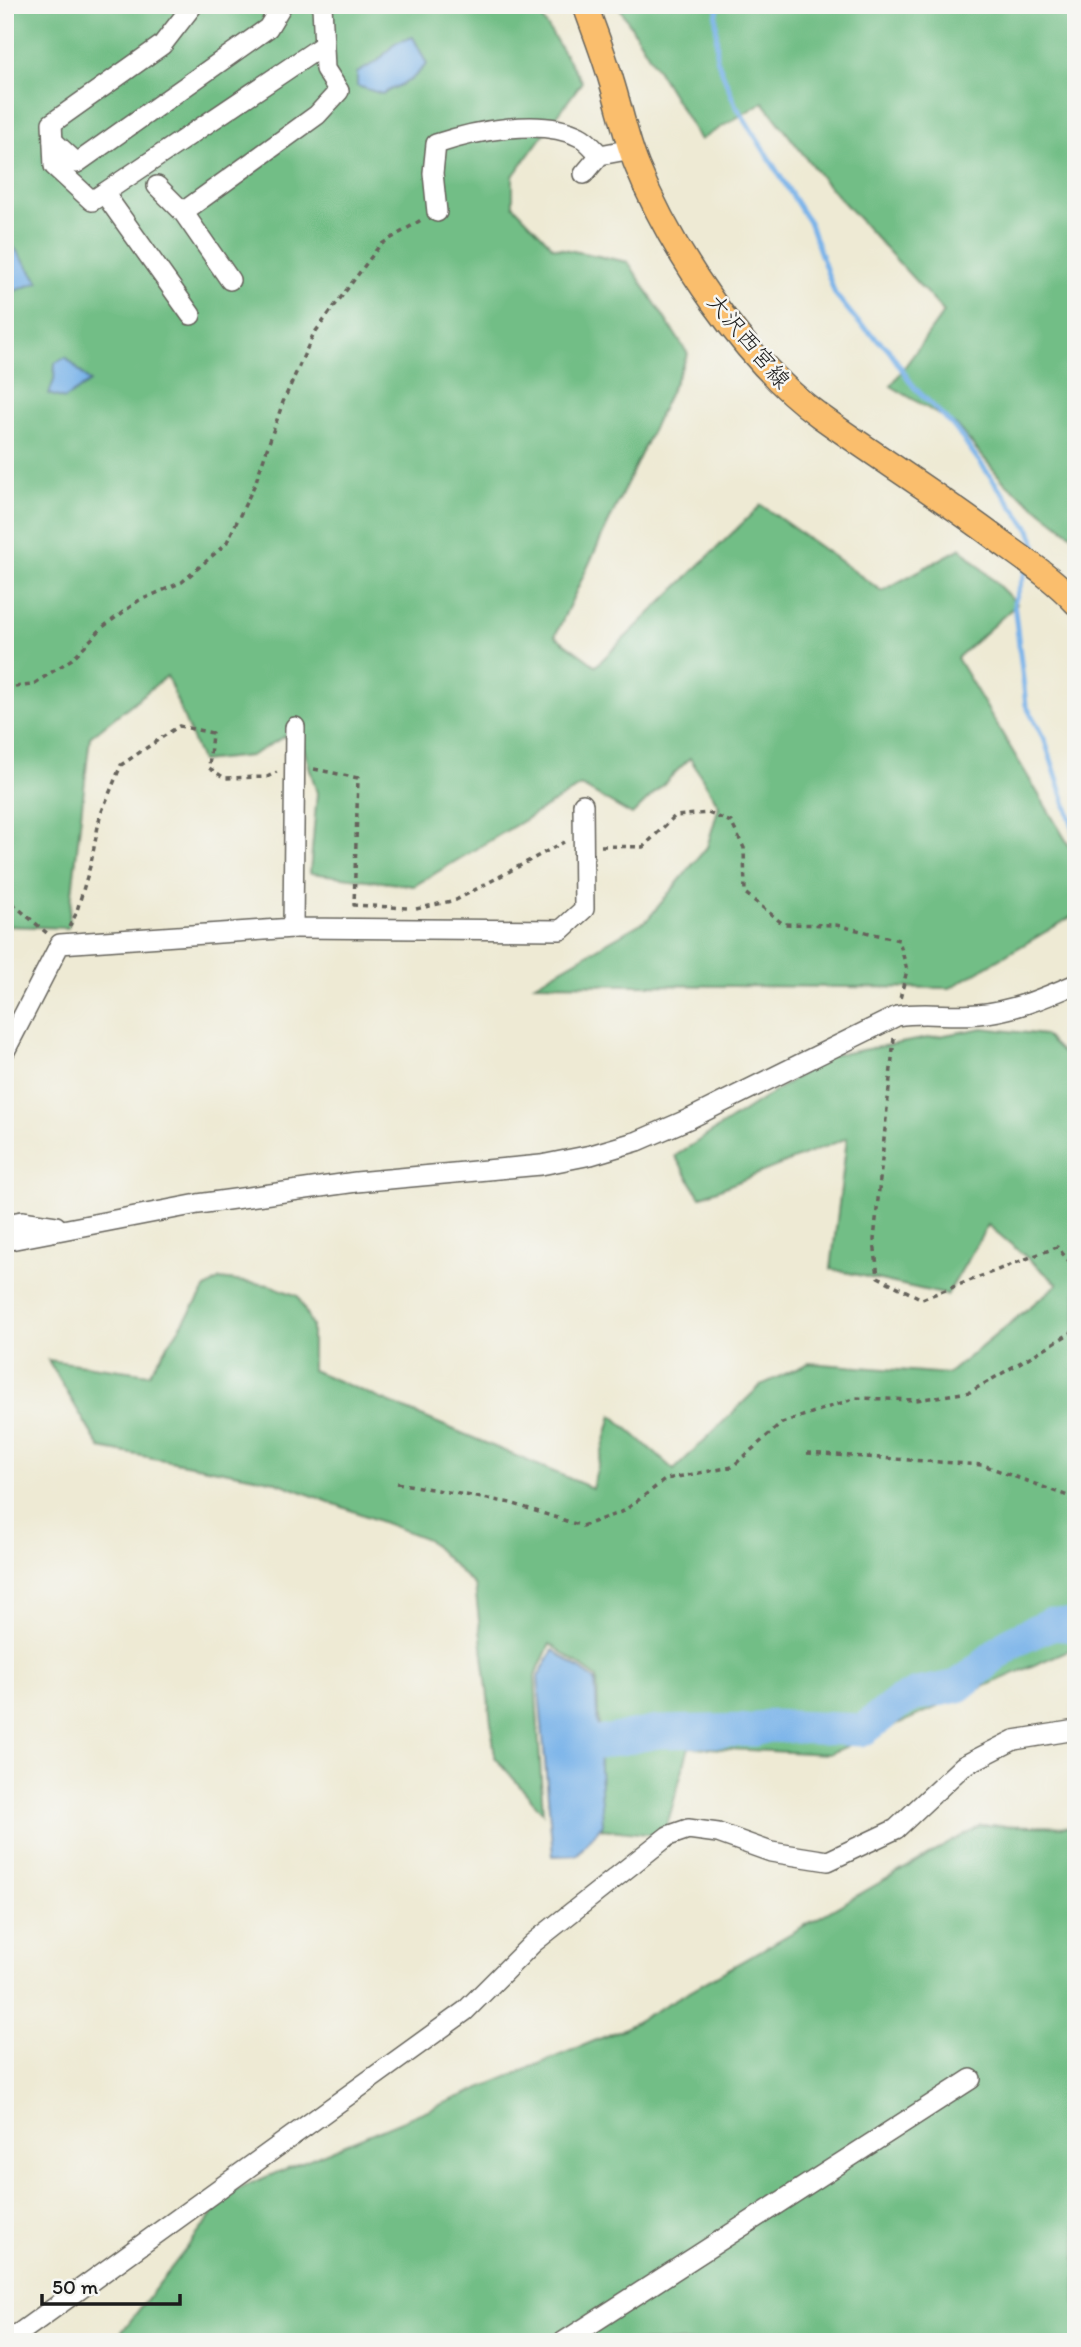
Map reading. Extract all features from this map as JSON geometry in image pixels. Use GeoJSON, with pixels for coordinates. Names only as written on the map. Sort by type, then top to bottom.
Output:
{"type":"FeatureCollection","features":[{"type":"Feature","properties":{"kind":"main road","name":"大沢西宮線"},"geometry":{"type":"LineString","coordinates":[[585,5],[632,149],[657,208],[683,257],[747,347],[771,373],[817,414],[1021,556],[1076,603]]}},
{"type":"Feature","properties":{"kind":"street"},"geometry":{"type":"LineString","coordinates":[[193,5],[162,45],[52,123],[54,166],[92,201],[322,46]]}},
{"type":"Feature","properties":{"kind":"street"},"geometry":{"type":"LineString","coordinates":[[53,141],[77,163],[268,28],[282,5]]}},
{"type":"Feature","properties":{"kind":"street"},"geometry":{"type":"LineString","coordinates":[[183,212],[317,115],[339,91],[325,69],[322,5]]}},
{"type":"Feature","properties":{"kind":"street"},"geometry":{"type":"LineString","coordinates":[[436,212],[433,173],[436,144],[466,134],[543,126],[581,137],[600,155]]}},
{"type":"Feature","properties":{"kind":"street"},"geometry":{"type":"LineString","coordinates":[[584,174],[600,155],[632,149]]}},
{"type":"Feature","properties":{"kind":"street"},"geometry":{"type":"LineString","coordinates":[[157,186],[183,212],[230,280]]}},
{"type":"Feature","properties":{"kind":"street"},"geometry":{"type":"LineString","coordinates":[[104,193],[191,315]]}},
{"type":"Feature","properties":{"kind":"street"},"geometry":{"type":"LineString","coordinates":[[293,928],[295,727]]}},
{"type":"Feature","properties":{"kind":"street"},"geometry":{"type":"LineString","coordinates":[[5,1051],[60,944],[293,928],[561,930],[584,909],[583,804]]}},
{"type":"Feature","properties":{"kind":"street"},"geometry":{"type":"LineString","coordinates":[[5,1241],[198,1204],[356,1182],[541,1165],[591,1155],[638,1141],[691,1118],[897,1017],[915,1013],[976,1014],[1024,1006],[1076,984]]}},
{"type":"Feature","properties":{"kind":"street"},"geometry":{"type":"LineString","coordinates":[[5,1224],[22,1222],[72,1228]]}},
{"type":"Feature","properties":{"kind":"street"},"geometry":{"type":"LineString","coordinates":[[7,2342],[465,2011],[533,1943],[668,1836],[688,1829],[718,1833],[771,1852],[828,1861],[896,1829],[963,1766],[1014,1740],[1076,1730]]}},
{"type":"Feature","properties":{"kind":"street"},"geometry":{"type":"LineString","coordinates":[[563,2342],[971,2079]]}},
{"type":"Feature","properties":{"kind":"path"},"geometry":{"type":"LineString","coordinates":[[5,688],[32,685],[72,659],[103,627],[120,614],[138,601],[182,582],[226,544],[255,484],[283,402],[313,335],[380,245],[436,212]]}},
{"type":"Feature","properties":{"kind":"path"},"geometry":{"type":"LineString","coordinates":[[397,1483],[511,1503],[582,1525],[624,1511],[666,1479],[732,1467],[782,1423],[856,1398],[916,1400],[971,1392],[1076,1329]]}},
{"type":"Feature","properties":{"kind":"path"},"geometry":{"type":"LineString","coordinates":[[807,1453],[983,1465],[1076,1499]]}},
{"type":"Feature","properties":{"kind":"green space"},"geometry":{"type":"Polygon","coordinates":[[[5,5],[534,5],[582,82],[513,176],[513,205],[553,247],[628,262],[688,354],[555,636],[596,666],[761,505],[882,591],[961,548],[1017,604],[957,658],[1076,857],[1076,914],[950,988],[535,984],[648,919],[707,847],[719,806],[690,758],[632,815],[581,786],[414,886],[310,873],[317,793],[298,729],[250,756],[201,761],[167,676],[90,737],[68,928],[5,926],[5,5]]]}},
{"type":"Feature","properties":{"kind":"green space"},"geometry":{"type":"Polygon","coordinates":[[[618,5],[1076,5],[1076,538],[1004,482],[957,426],[891,386],[944,312],[824,181],[763,102],[700,140],[618,5]]]}},
{"type":"Feature","properties":{"kind":"green space"},"geometry":{"type":"Polygon","coordinates":[[[983,1028],[1044,1035],[1076,1066],[1076,1651],[1071,1649],[829,1754],[689,1747],[664,1836],[602,1829],[597,1678],[550,1644],[535,1676],[543,1813],[495,1757],[475,1586],[427,1539],[271,1480],[100,1448],[48,1360],[149,1374],[206,1288],[220,1279],[269,1285],[298,1296],[312,1326],[312,1370],[592,1488],[612,1415],[674,1470],[761,1385],[809,1363],[948,1374],[1058,1284],[988,1225],[947,1295],[831,1269],[847,1138],[700,1197],[675,1156],[829,1056],[983,1028]]]}},
{"type":"Feature","properties":{"kind":"green space"},"geometry":{"type":"Polygon","coordinates":[[[981,1825],[1076,1827],[1076,2342],[114,2342],[230,2192],[623,2029],[981,1825]]]}},
{"type":"Feature","properties":{"kind":"water"},"geometry":{"type":"Polygon","coordinates":[[[413,37],[427,64],[411,80],[382,94],[357,86],[357,73],[379,60],[395,43],[413,37]]]}},
{"type":"Feature","properties":{"kind":"water"},"geometry":{"type":"Polygon","coordinates":[[[11,243],[39,282],[9,293],[5,292],[5,246],[11,243]]]}},
{"type":"Feature","properties":{"kind":"water"},"geometry":{"type":"Polygon","coordinates":[[[66,357],[90,382],[64,399],[49,394],[54,380],[55,363],[66,357]]]}},
{"type":"Feature","properties":{"kind":"water"},"geometry":{"type":"Polygon","coordinates":[[[553,1650],[595,1680],[603,1824],[577,1855],[553,1856],[538,1677],[553,1650]]]}},
{"type":"Feature","properties":{"kind":"waterway"},"geometry":{"type":"LineString","coordinates":[[719,5],[716,17],[717,59],[735,104],[810,224],[835,294],[858,322],[888,349],[914,387],[954,427],[1030,530],[1036,545],[1031,557]]}},
{"type":"Feature","properties":{"kind":"waterway"},"geometry":{"type":"LineString","coordinates":[[1026,570],[1014,603],[1026,705],[1045,741],[1076,836]]}},
{"type":"Feature","properties":{"kind":"waterway"},"geometry":{"type":"LineString","coordinates":[[598,1743],[658,1732],[754,1730],[769,1726],[863,1730],[898,1703],[917,1694],[958,1686],[1012,1642],[1050,1624],[1076,1626]]}}]}
